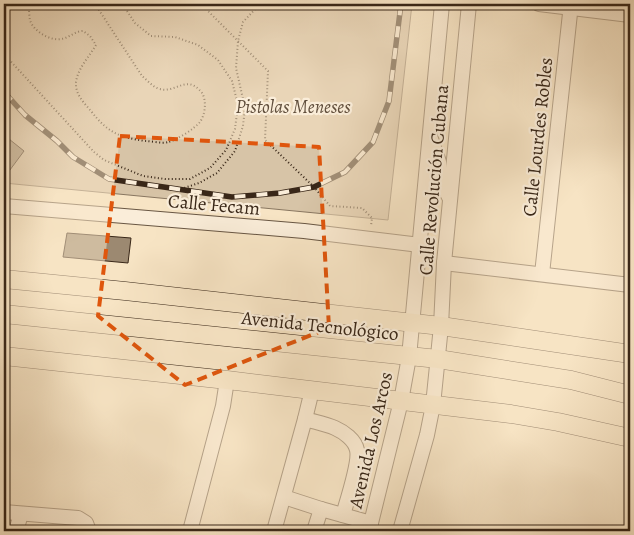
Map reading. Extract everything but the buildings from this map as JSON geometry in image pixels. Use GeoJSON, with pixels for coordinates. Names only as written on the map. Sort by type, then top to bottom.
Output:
{"type":"FeatureCollection","features":[{"type":"Feature","properties":{"kind":"main road","name":"Avenida Tecnológico"},"geometry":{"type":"LineString","coordinates":[[4,279],[413,322],[630,354]]}},
{"type":"Feature","properties":{"kind":"main road","name":"Avenida Tecnológico"},"geometry":{"type":"LineString","coordinates":[[4,314],[438,359],[571,380],[630,394]]}},
{"type":"Feature","properties":{"kind":"main road"},"geometry":{"type":"LineString","coordinates":[[4,356],[227,380],[511,414],[630,438]]}},
{"type":"Feature","properties":{"kind":"street","name":"Calle Revolución Cubana"},"geometry":{"type":"LineString","coordinates":[[409,357],[442,4]]}},
{"type":"Feature","properties":{"kind":"street","name":"Calle Revolución Cubana"},"geometry":{"type":"LineString","coordinates":[[438,359],[444,263],[469,4]]}},
{"type":"Feature","properties":{"kind":"street"},"geometry":{"type":"LineString","coordinates":[[539,4],[570,6],[630,15]]}},
{"type":"Feature","properties":{"kind":"street","name":"Calle Lourdes Robles"},"geometry":{"type":"LineString","coordinates":[[542,274],[570,6]]}},
{"type":"Feature","properties":{"kind":"street"},"geometry":{"type":"LineString","coordinates":[[429,136],[440,162],[442,184],[450,200]]}},
{"type":"Feature","properties":{"kind":"street","name":"Calle Fecam"},"geometry":{"type":"LineString","coordinates":[[4,206],[295,230],[420,245]]}},
{"type":"Feature","properties":{"kind":"street"},"geometry":{"type":"LineString","coordinates":[[444,263],[630,285]]}},
{"type":"Feature","properties":{"kind":"street","name":"Avenida Los Arcos"},"geometry":{"type":"LineString","coordinates":[[370,527],[401,401],[409,357]]}},
{"type":"Feature","properties":{"kind":"street"},"geometry":{"type":"LineString","coordinates":[[400,531],[427,435],[433,405],[438,359]]}},
{"type":"Feature","properties":{"kind":"street"},"geometry":{"type":"LineString","coordinates":[[190,531],[223,406],[227,380]]}},
{"type":"Feature","properties":{"kind":"street"},"geometry":{"type":"LineString","coordinates":[[274,531],[312,390]]}},
{"type":"Feature","properties":{"kind":"street"},"geometry":{"type":"LineString","coordinates":[[305,419],[340,431],[349,438],[357,450],[356,467],[343,515]]}},
{"type":"Feature","properties":{"kind":"street"},"geometry":{"type":"LineString","coordinates":[[284,497],[343,515],[370,527]]}},
{"type":"Feature","properties":{"kind":"street"},"geometry":{"type":"LineString","coordinates":[[314,531],[321,509]]}},
{"type":"Feature","properties":{"kind":"street"},"geometry":{"type":"LineString","coordinates":[[4,512],[78,518],[86,523],[89,531]]}},
{"type":"Feature","properties":{"kind":"street"},"geometry":{"type":"LineString","coordinates":[[16,531],[21,514]]}},
{"type":"Feature","properties":{"kind":"path"},"geometry":{"type":"LineString","coordinates":[[29,4],[30,21],[40,34],[60,40],[78,31],[83,31],[96,45],[80,69],[76,84],[79,97],[100,123],[112,132],[126,138],[150,141],[167,142],[187,133],[200,122],[205,109],[204,96],[196,87],[190,84],[168,90],[157,88],[146,80],[95,4]]}},
{"type":"Feature","properties":{"kind":"path"},"geometry":{"type":"LineString","coordinates":[[4,54],[94,152],[104,160],[143,176],[165,179],[190,179],[210,168],[226,150],[235,129],[238,104],[232,80],[218,60],[198,45],[175,37],[150,36],[135,23],[125,8],[125,4]]}},
{"type":"Feature","properties":{"kind":"path"},"geometry":{"type":"LineString","coordinates":[[201,4],[268,71],[265,140],[314,187],[330,206],[362,208],[372,218],[370,239]]}},
{"type":"Feature","properties":{"kind":"path"},"geometry":{"type":"LineString","coordinates":[[181,189],[199,183],[217,172],[235,152],[243,126],[245,108],[236,68],[238,41],[243,22],[260,4]]}},
{"type":"Feature","properties":{"kind":"highlighted area"},"geometry":{"type":"Polygon","coordinates":[[[120,136],[319,147],[329,328],[185,385],[98,316],[120,136]]]}},
{"type":"Feature","properties":{"kind":"green space","name":"Pistolas Meneses"},"geometry":{"type":"Polygon","coordinates":[[[4,4],[412,4],[388,220],[4,183],[4,4]]]}},
{"type":"Feature","properties":{"kind":"railway"},"geometry":{"type":"LineString","coordinates":[[4,92],[25,115],[57,141],[73,157],[109,179],[232,197],[280,193],[314,187],[345,172],[373,142],[389,101],[401,4]]}}]}
